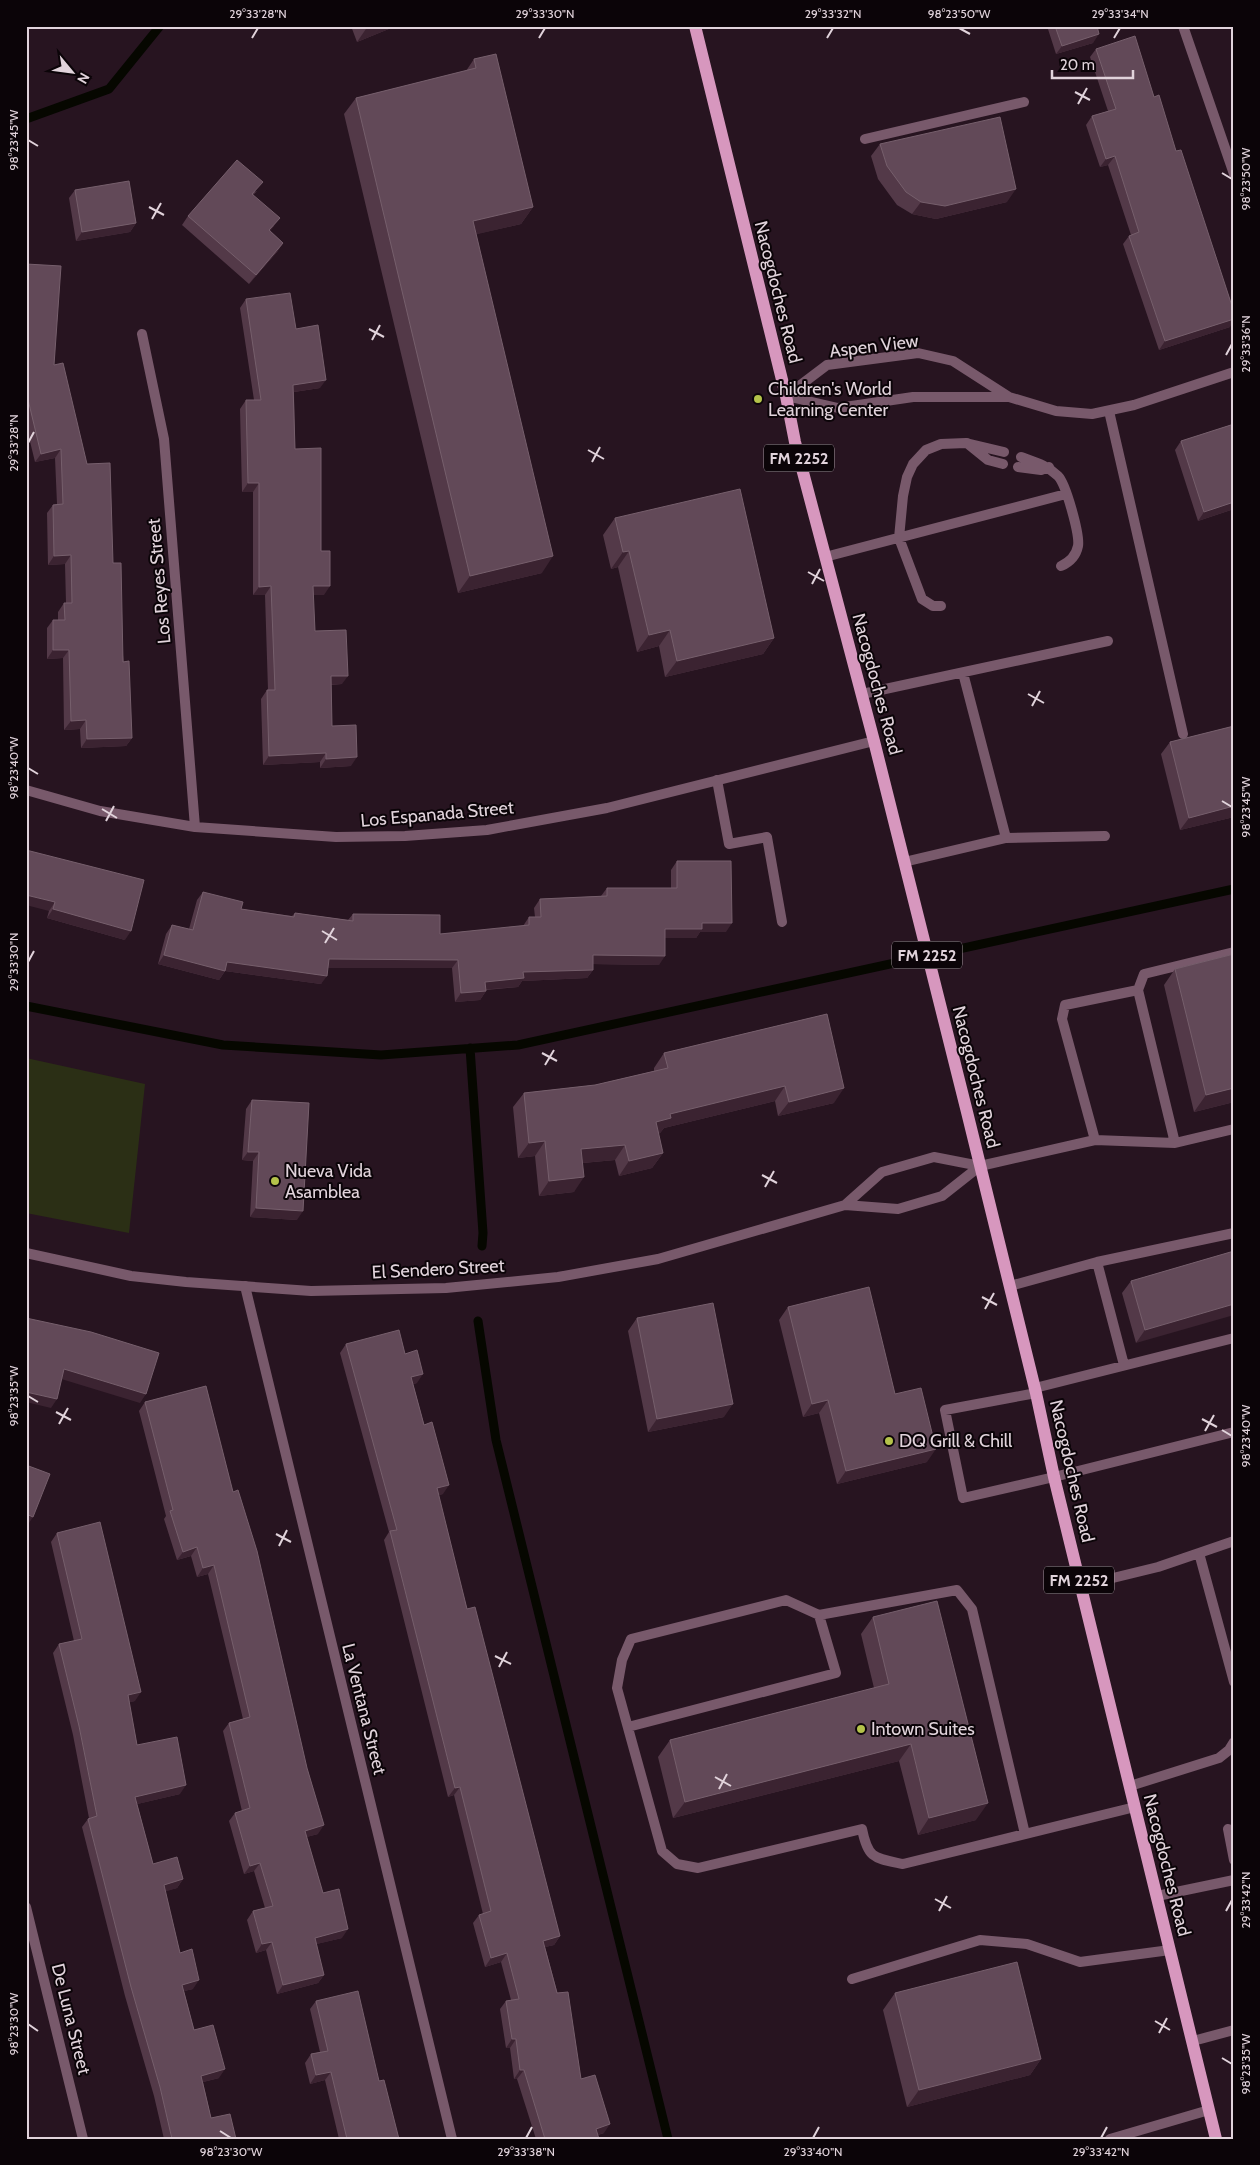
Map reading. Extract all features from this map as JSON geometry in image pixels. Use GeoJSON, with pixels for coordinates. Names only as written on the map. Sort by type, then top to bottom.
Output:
{"type":"FeatureCollection","features":[{"type":"Feature","properties":{"kind":"main road","name":"Nacogdoches Road"},"geometry":{"type":"LineString","coordinates":[[695,26],[786,396],[795,442],[874,741],[1036,1390],[1080,1586],[1216,2139]]}},
{"type":"Feature","properties":{"kind":"street"},"geometry":{"type":"LineString","coordinates":[[1183,26],[1234,174]]}},
{"type":"Feature","properties":{"kind":"street"},"geometry":{"type":"LineString","coordinates":[[865,139],[1024,102]]}},
{"type":"Feature","properties":{"kind":"street","name":"Los Reyes Street"},"geometry":{"type":"LineString","coordinates":[[142,334],[164,439],[195,827]]}},
{"type":"Feature","properties":{"kind":"street","name":"Aspen View"},"geometry":{"type":"LineString","coordinates":[[786,396],[827,365],[918,352],[953,361],[1009,397],[1056,411],[1092,414],[1134,405],[1234,372]]}},
{"type":"Feature","properties":{"kind":"street","name":"Aspen View"},"geometry":{"type":"LineString","coordinates":[[786,396],[838,408],[913,397],[1009,397]]}},
{"type":"Feature","properties":{"kind":"street"},"geometry":{"type":"LineString","coordinates":[[1109,410],[1184,734]]}},
{"type":"Feature","properties":{"kind":"street"},"geometry":{"type":"LineString","coordinates":[[966,443],[988,460],[1003,464]]}},
{"type":"Feature","properties":{"kind":"street"},"geometry":{"type":"LineString","coordinates":[[940,606],[933,606],[922,599],[899,538],[907,477],[913,464],[926,450],[941,444],[966,443],[1004,452]]}},
{"type":"Feature","properties":{"kind":"street"},"geometry":{"type":"LineString","coordinates":[[1019,462],[1041,470],[1049,467],[1060,478],[1078,541],[1074,556],[1069,563],[1061,566]]}},
{"type":"Feature","properties":{"kind":"street"},"geometry":{"type":"LineString","coordinates":[[825,557],[1066,494]]}},
{"type":"Feature","properties":{"kind":"street"},"geometry":{"type":"LineString","coordinates":[[862,694],[1108,641]]}},
{"type":"Feature","properties":{"kind":"street"},"geometry":{"type":"LineString","coordinates":[[963,673],[1006,838]]}},
{"type":"Feature","properties":{"kind":"street","name":"Los Espanada Street"},"geometry":{"type":"LineString","coordinates":[[26,790],[100,811],[195,827],[336,837],[405,836],[487,830],[607,808],[874,741]]}},
{"type":"Feature","properties":{"kind":"street"},"geometry":{"type":"LineString","coordinates":[[717,780],[729,844],[767,837],[782,922]]}},
{"type":"Feature","properties":{"kind":"street"},"geometry":{"type":"LineString","coordinates":[[904,862],[1006,838],[1106,836]]}},
{"type":"Feature","properties":{"kind":"street"},"geometry":{"type":"LineString","coordinates":[[1175,1143],[1138,990],[1144,974],[1234,952]]}},
{"type":"Feature","properties":{"kind":"street"},"geometry":{"type":"LineString","coordinates":[[1095,1140],[1062,1019],[1065,1005],[1138,990]]}},
{"type":"Feature","properties":{"kind":"street"},"geometry":{"type":"LineString","coordinates":[[980,1166],[1095,1140],[1175,1143],[1234,1128]]}},
{"type":"Feature","properties":{"kind":"street","name":"El Sendero Street"},"geometry":{"type":"LineString","coordinates":[[845,1205],[882,1172],[934,1157],[980,1166]]}},
{"type":"Feature","properties":{"kind":"street","name":"El Sendero Street"},"geometry":{"type":"LineString","coordinates":[[26,1253],[132,1276],[245,1286],[311,1291],[446,1288],[558,1277],[658,1259],[845,1205],[898,1208],[942,1196],[980,1166]]}},
{"type":"Feature","properties":{"kind":"street"},"geometry":{"type":"LineString","coordinates":[[1010,1286],[1098,1262],[1234,1232]]}},
{"type":"Feature","properties":{"kind":"street"},"geometry":{"type":"LineString","coordinates":[[1098,1262],[1124,1365]]}},
{"type":"Feature","properties":{"kind":"street","name":"La Ventana Street"},"geometry":{"type":"LineString","coordinates":[[245,1286],[452,2139]]}},
{"type":"Feature","properties":{"kind":"street"},"geometry":{"type":"LineString","coordinates":[[1234,1338],[1124,1365],[1036,1390],[945,1410],[963,1498],[1234,1432]]}},
{"type":"Feature","properties":{"kind":"street"},"geometry":{"type":"LineString","coordinates":[[1080,1586],[1158,1567],[1234,1541]]}},
{"type":"Feature","properties":{"kind":"street"},"geometry":{"type":"LineString","coordinates":[[1199,1553],[1234,1682]]}},
{"type":"Feature","properties":{"kind":"street"},"geometry":{"type":"LineString","coordinates":[[1024,1834],[972,1609],[957,1590],[819,1615],[786,1600],[631,1639],[622,1660],[617,1688],[662,1851],[677,1864],[698,1868],[862,1828],[866,1848],[878,1859],[903,1864],[1135,1807]]}},
{"type":"Feature","properties":{"kind":"street"},"geometry":{"type":"LineString","coordinates":[[628,1727],[836,1673],[819,1615]]}},
{"type":"Feature","properties":{"kind":"street"},"geometry":{"type":"LineString","coordinates":[[1130,1786],[1219,1758],[1234,1742]]}},
{"type":"Feature","properties":{"kind":"street"},"geometry":{"type":"LineString","coordinates":[[1228,1828],[1234,1860]]}},
{"type":"Feature","properties":{"kind":"street"},"geometry":{"type":"LineString","coordinates":[[1157,1896],[1234,1880]]}},
{"type":"Feature","properties":{"kind":"street","name":"De Luna Street"},"geometry":{"type":"LineString","coordinates":[[26,1907],[83,2139]]}},
{"type":"Feature","properties":{"kind":"street"},"geometry":{"type":"LineString","coordinates":[[852,1979],[980,1940],[1027,1944],[1080,1962],[1170,1950]]}},
{"type":"Feature","properties":{"kind":"street"},"geometry":{"type":"LineString","coordinates":[[1192,2041],[1234,2030]]}},
{"type":"Feature","properties":{"kind":"street"},"geometry":{"type":"LineString","coordinates":[[1110,2139],[1209,2110]]}},
{"type":"Feature","properties":{"kind":"green space"},"geometry":{"type":"Polygon","coordinates":[[[26,1058],[145,1084],[129,1233],[26,1213],[26,1058]]]}},
{"type":"Feature","properties":{"kind":"building"},"geometry":{"type":"Polygon","coordinates":[[[1055,26],[1097,26],[1099,34],[1062,46],[1055,26]]]}},
{"type":"Feature","properties":{"kind":"building"},"geometry":{"type":"Polygon","coordinates":[[[1135,36],[1154,97],[1159,95],[1176,151],[1181,150],[1234,312],[1234,319],[1165,341],[1129,236],[1139,232],[1115,156],[1106,159],[1092,116],[1116,109],[1096,49],[1135,36]]]}},
{"type":"Feature","properties":{"kind":"building"},"geometry":{"type":"Polygon","coordinates":[[[496,54],[533,207],[473,221],[553,556],[470,576],[356,98],[476,68],[474,59],[496,54]]]}},
{"type":"Feature","properties":{"kind":"building"},"geometry":{"type":"Polygon","coordinates":[[[1000,117],[1016,189],[945,206],[921,202],[906,192],[887,166],[880,144],[1000,117]]]}},
{"type":"Feature","properties":{"kind":"building"},"geometry":{"type":"Polygon","coordinates":[[[237,160],[263,182],[252,194],[280,218],[269,230],[283,243],[256,275],[188,216],[237,160]]]}},
{"type":"Feature","properties":{"kind":"building"},"geometry":{"type":"Polygon","coordinates":[[[129,181],[136,223],[82,232],[75,190],[129,181]]]}},
{"type":"Feature","properties":{"kind":"building"},"geometry":{"type":"Polygon","coordinates":[[[26,264],[61,266],[54,365],[63,363],[87,464],[110,463],[113,563],[121,563],[123,662],[129,661],[132,738],[87,739],[86,720],[71,721],[69,650],[53,650],[53,620],[65,620],[64,603],[72,603],[71,555],[54,556],[53,505],[63,504],[61,449],[41,454],[26,391],[26,264]]]}},
{"type":"Feature","properties":{"kind":"building"},"geometry":{"type":"Polygon","coordinates":[[[290,293],[296,329],[318,325],[326,380],[293,385],[295,449],[321,448],[321,551],[330,551],[330,586],[313,586],[315,631],[346,630],[348,676],[331,676],[332,726],[356,725],[357,757],[326,759],[326,753],[269,756],[267,690],[275,690],[271,586],[259,587],[259,483],[248,483],[246,400],[261,400],[246,299],[290,293]]]}},
{"type":"Feature","properties":{"kind":"building"},"geometry":{"type":"Polygon","coordinates":[[[1234,424],[1234,502],[1204,512],[1181,441],[1234,424]]]}},
{"type":"Feature","properties":{"kind":"building"},"geometry":{"type":"Polygon","coordinates":[[[740,489],[774,638],[677,661],[670,630],[649,635],[629,551],[623,552],[615,518],[740,489]]]}},
{"type":"Feature","properties":{"kind":"building"},"geometry":{"type":"Polygon","coordinates":[[[1234,726],[1234,806],[1189,818],[1170,742],[1234,726]]]}},
{"type":"Feature","properties":{"kind":"building"},"geometry":{"type":"Polygon","coordinates":[[[26,850],[144,880],[131,931],[53,909],[55,902],[26,895],[26,850]]]}},
{"type":"Feature","properties":{"kind":"building"},"geometry":{"type":"Polygon","coordinates":[[[677,861],[731,861],[732,923],[702,923],[702,929],[665,929],[665,956],[593,955],[593,970],[523,972],[524,978],[485,982],[486,991],[461,993],[458,960],[329,959],[327,976],[227,962],[225,971],[164,955],[172,925],[193,930],[203,892],[243,902],[241,909],[294,917],[295,913],[353,921],[353,914],[440,915],[440,934],[529,925],[529,917],[541,917],[540,899],[607,896],[607,888],[677,888],[677,861]]]}},
{"type":"Feature","properties":{"kind":"building"},"geometry":{"type":"Polygon","coordinates":[[[1234,954],[1234,1088],[1206,1095],[1175,969],[1234,954]]]}},
{"type":"Feature","properties":{"kind":"building"},"geometry":{"type":"Polygon","coordinates":[[[827,1014],[844,1088],[789,1102],[785,1086],[670,1114],[671,1118],[656,1122],[663,1153],[629,1161],[625,1145],[581,1149],[584,1177],[549,1181],[545,1141],[529,1143],[524,1093],[595,1085],[668,1068],[664,1053],[827,1014]]]}},
{"type":"Feature","properties":{"kind":"building","name":"Nueva Vida Asamblea"},"geometry":{"type":"Polygon","coordinates":[[[252,1100],[309,1103],[303,1211],[256,1208],[259,1152],[248,1152],[252,1100]]]}},
{"type":"Feature","properties":{"kind":"building"},"geometry":{"type":"Polygon","coordinates":[[[1234,1251],[1234,1304],[1145,1330],[1131,1281],[1234,1251]]]}},
{"type":"Feature","properties":{"kind":"building"},"geometry":{"type":"Polygon","coordinates":[[[869,1287],[895,1394],[921,1388],[936,1449],[846,1471],[828,1400],[812,1404],[788,1307],[869,1287]]]}},
{"type":"Feature","properties":{"kind":"building"},"geometry":{"type":"Polygon","coordinates":[[[713,1303],[733,1404],[657,1419],[637,1318],[713,1303]]]}},
{"type":"Feature","properties":{"kind":"building"},"geometry":{"type":"Polygon","coordinates":[[[26,1318],[91,1332],[159,1353],[146,1394],[64,1369],[57,1399],[26,1392],[26,1318]]]}},
{"type":"Feature","properties":{"kind":"building"},"geometry":{"type":"Polygon","coordinates":[[[399,1330],[405,1354],[417,1350],[423,1374],[411,1377],[424,1425],[432,1422],[449,1485],[437,1488],[467,1609],[475,1607],[560,1936],[543,1941],[557,1993],[568,1992],[581,2079],[595,2075],[610,2124],[596,2129],[599,2139],[545,2139],[524,2070],[520,2070],[516,2039],[512,2039],[506,2001],[519,1999],[507,1953],[491,1958],[479,1915],[491,1911],[460,1787],[455,1788],[390,1531],[397,1530],[346,1344],[399,1330]]]}},
{"type":"Feature","properties":{"kind":"building"},"geometry":{"type":"Polygon","coordinates":[[[206,1386],[233,1492],[238,1490],[257,1551],[307,1768],[324,1825],[305,1831],[323,1893],[339,1889],[348,1929],[315,1938],[324,1975],[283,1985],[272,1942],[262,1944],[253,1911],[273,1906],[260,1863],[250,1866],[235,1813],[250,1808],[229,1723],[250,1717],[214,1565],[203,1568],[197,1547],[183,1552],[170,1511],[173,1510],[145,1402],[206,1386]]]}},
{"type":"Feature","properties":{"kind":"building"},"geometry":{"type":"Polygon","coordinates":[[[26,1465],[50,1474],[33,1517],[26,1514],[26,1465]]]}},
{"type":"Feature","properties":{"kind":"building"},"geometry":{"type":"Polygon","coordinates":[[[100,1522],[141,1692],[128,1695],[137,1745],[177,1737],[186,1785],[135,1797],[153,1864],[177,1857],[183,1879],[164,1885],[180,1953],[192,1949],[199,1980],[182,1985],[194,2030],[213,2025],[225,2069],[201,2076],[211,2118],[230,2114],[236,2139],[172,2139],[160,2087],[131,1987],[88,1819],[97,1816],[79,1726],[59,1644],[82,1639],[57,1533],[100,1522]]]}},
{"type":"Feature","properties":{"kind":"building","name":"Intown Suites"},"geometry":{"type":"Polygon","coordinates":[[[937,1601],[988,1803],[929,1818],[911,1744],[685,1802],[670,1740],[889,1684],[873,1617],[937,1601]]]}},
{"type":"Feature","properties":{"kind":"building"},"geometry":{"type":"Polygon","coordinates":[[[1017,1962],[1041,2059],[919,2090],[895,1993],[1017,1962]]]}},
{"type":"Feature","properties":{"kind":"building"},"geometry":{"type":"Polygon","coordinates":[[[358,1991],[379,2081],[384,2080],[399,2139],[347,2139],[331,2072],[316,2075],[311,2054],[328,2051],[316,2001],[358,1991]]]}},
{"type":"Feature","properties":{"kind":"waterway"},"geometry":{"type":"LineString","coordinates":[[26,119],[109,89],[160,26]]}},
{"type":"Feature","properties":{"kind":"waterway"},"geometry":{"type":"LineString","coordinates":[[26,1006],[223,1045],[381,1055],[518,1045],[1234,889]]}},
{"type":"Feature","properties":{"kind":"waterway"},"geometry":{"type":"LineString","coordinates":[[470,1048],[483,1233],[482,1246]]}},
{"type":"Feature","properties":{"kind":"waterway"},"geometry":{"type":"LineString","coordinates":[[478,1321],[496,1440],[668,2139]]}},
{"type":"Feature","properties":{"kind":"place","name":"Children's World Learning Center"},"geometry":{"type":"Point","coordinates":[758,399]}},
{"type":"Feature","properties":{"kind":"place","name":"Nueva Vida Asamblea"},"geometry":{"type":"Point","coordinates":[275,1181]}},
{"type":"Feature","properties":{"kind":"place","name":"DQ Grill & Chill"},"geometry":{"type":"Point","coordinates":[889,1441]}},
{"type":"Feature","properties":{"kind":"place","name":"Intown Suites"},"geometry":{"type":"Point","coordinates":[861,1729]}}]}
